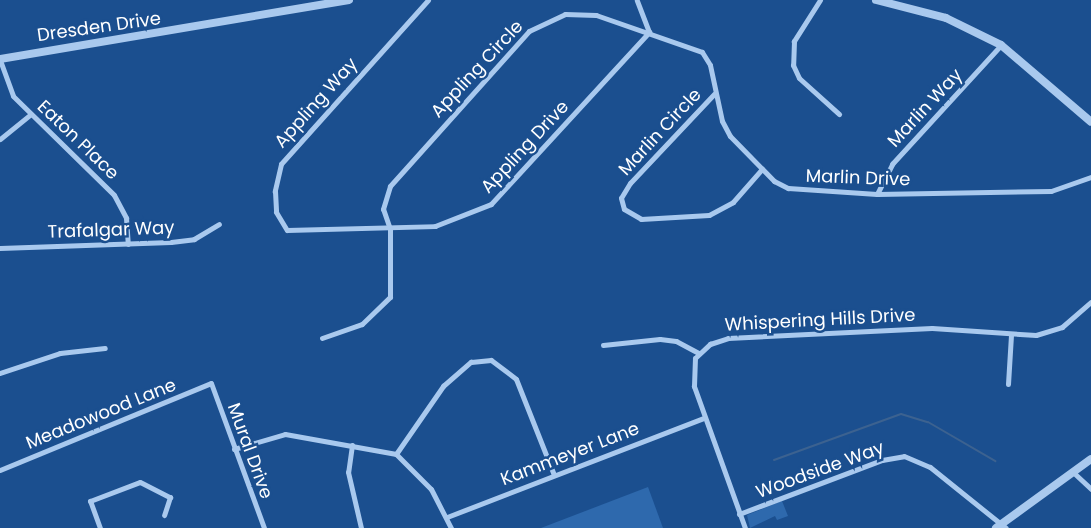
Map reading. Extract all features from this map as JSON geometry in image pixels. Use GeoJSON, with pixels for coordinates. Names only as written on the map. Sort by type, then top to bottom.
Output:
{"type":"FeatureCollection","features":[{"type":"Feature","properties":{"kind":"street","name":"Dresden Drive"},"geometry":{"type":"LineString","coordinates":[[0,59],[349,0]]}},
{"type":"Feature","properties":{"kind":"street","name":"Appling Way"},"geometry":{"type":"LineString","coordinates":[[328,230],[284,228],[276,212],[277,174],[290,152],[428,0]]}},
{"type":"Feature","properties":{"kind":"street"},"geometry":{"type":"LineString","coordinates":[[638,0],[649,32]]}},
{"type":"Feature","properties":{"kind":"street"},"geometry":{"type":"LineString","coordinates":[[820,0],[794,41],[793,65],[799,78],[840,114]]}},
{"type":"Feature","properties":{"kind":"street"},"geometry":{"type":"LineString","coordinates":[[876,0],[946,18],[1001,45],[1091,122]]}},
{"type":"Feature","properties":{"kind":"street","name":"Appling Circle"},"geometry":{"type":"LineString","coordinates":[[390,229],[383,209],[390,186],[540,22],[578,13],[649,32]]}},
{"type":"Feature","properties":{"kind":"street","name":"Appling Drive"},"geometry":{"type":"LineString","coordinates":[[328,230],[390,229],[452,223],[491,204],[649,32]]}},
{"type":"Feature","properties":{"kind":"street","name":"Marlin Drive"},"geometry":{"type":"LineString","coordinates":[[649,32],[702,52],[710,65],[714,94],[730,136],[774,181],[803,192],[877,194],[1050,191],[1091,177]]}},
{"type":"Feature","properties":{"kind":"street","name":"Marlin Way"},"geometry":{"type":"LineString","coordinates":[[877,194],[892,164],[1001,45]]}},
{"type":"Feature","properties":{"kind":"street","name":"Eaton Place"},"geometry":{"type":"LineString","coordinates":[[0,59],[13,96],[30,115],[114,195],[126,218],[128,244]]}},
{"type":"Feature","properties":{"kind":"street","name":"Marlin Circle"},"geometry":{"type":"LineString","coordinates":[[714,94],[630,183],[622,198],[624,209],[641,218],[709,215],[732,202],[762,169]]}},
{"type":"Feature","properties":{"kind":"street"},"geometry":{"type":"LineString","coordinates":[[0,139],[30,115]]}},
{"type":"Feature","properties":{"kind":"street","name":"Trafalgar Way"},"geometry":{"type":"LineString","coordinates":[[0,248],[194,240],[219,224]]}},
{"type":"Feature","properties":{"kind":"street"},"geometry":{"type":"LineString","coordinates":[[322,338],[362,324],[384,307],[392,286],[390,229]]}},
{"type":"Feature","properties":{"kind":"street","name":"Whispering Hills Drive"},"geometry":{"type":"LineString","coordinates":[[699,353],[728,338],[932,328],[1036,335],[1062,327],[1091,302]]}},
{"type":"Feature","properties":{"kind":"street"},"geometry":{"type":"LineString","coordinates":[[1008,384],[1011,334]]}},
{"type":"Feature","properties":{"kind":"street"},"geometry":{"type":"LineString","coordinates":[[603,345],[668,340],[699,353],[693,376],[703,418],[745,528]]}},
{"type":"Feature","properties":{"kind":"street"},"geometry":{"type":"LineString","coordinates":[[0,374],[60,353],[105,348]]}},
{"type":"Feature","properties":{"kind":"street"},"geometry":{"type":"LineString","coordinates":[[396,454],[443,386],[471,362],[491,360],[516,379],[554,475]]}},
{"type":"Feature","properties":{"kind":"street","name":"Mural Drive"},"geometry":{"type":"LineString","coordinates":[[212,383],[234,449],[264,528]]}},
{"type":"Feature","properties":{"kind":"street","name":"Meadowood Lane"},"geometry":{"type":"LineString","coordinates":[[0,470],[212,383]]}},
{"type":"Feature","properties":{"kind":"street","name":"Kammeyer Lane"},"geometry":{"type":"LineString","coordinates":[[447,517],[703,418]]}},
{"type":"Feature","properties":{"kind":"street"},"geometry":{"type":"LineString","coordinates":[[234,449],[285,434],[352,444],[396,454],[431,489],[447,517],[450,528]]}},
{"type":"Feature","properties":{"kind":"street"},"geometry":{"type":"LineString","coordinates":[[352,444],[348,472],[361,528]]}},
{"type":"Feature","properties":{"kind":"street","name":"Woodside Way"},"geometry":{"type":"LineString","coordinates":[[739,514],[882,460],[904,456],[930,467],[1001,527]]}},
{"type":"Feature","properties":{"kind":"street"},"geometry":{"type":"LineString","coordinates":[[1001,527],[1075,474],[1091,459]]}},
{"type":"Feature","properties":{"kind":"street"},"geometry":{"type":"LineString","coordinates":[[1075,474],[1091,489]]}},
{"type":"Feature","properties":{"kind":"street"},"geometry":{"type":"LineString","coordinates":[[100,528],[90,501],[140,482],[170,497],[164,515]]}},
{"type":"Feature","properties":{"kind":"shaded area"},"geometry":{"type":"Polygon","coordinates":[[[648,487],[663,528],[541,528],[648,487]]]}},
{"type":"Feature","properties":{"kind":"shaded area"},"geometry":{"type":"Polygon","coordinates":[[[782,501],[788,516],[777,520],[775,516],[750,528],[747,515],[782,501]]]}},
{"type":"Feature","properties":{"kind":"waterway"},"geometry":{"type":"LineString","coordinates":[[774,460],[901,414],[928,422],[995,461]]}}]}
